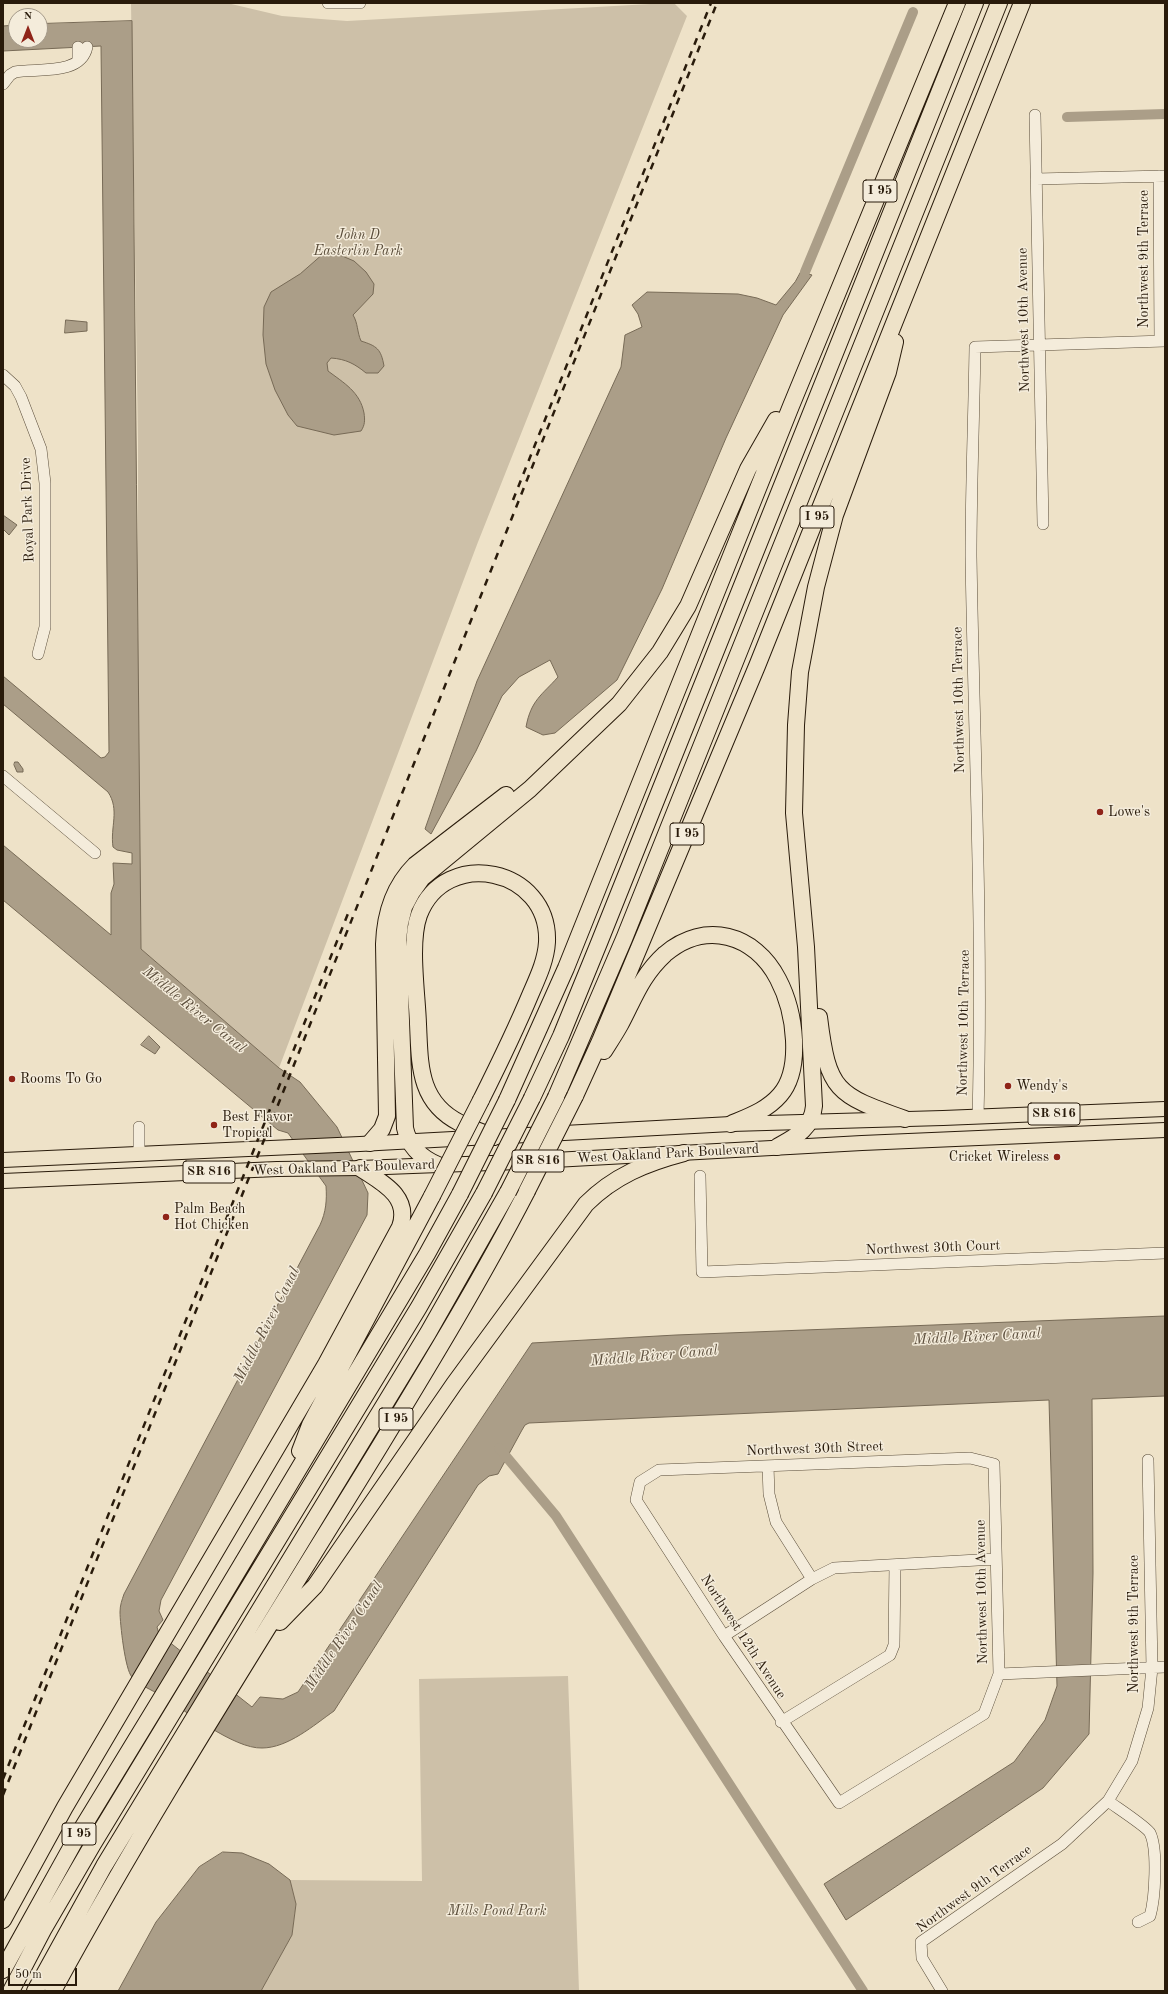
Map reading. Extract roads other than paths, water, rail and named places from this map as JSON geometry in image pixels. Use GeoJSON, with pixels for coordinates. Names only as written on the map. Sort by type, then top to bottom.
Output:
{"type":"FeatureCollection","features":[{"type":"Feature","properties":{"kind":"highway","name":"I 95"},"geometry":{"type":"LineString","coordinates":[[3,1970],[61,1864],[167,1705],[191,1666],[278,1502],[427,1254],[460,1194],[507,1100],[561,980],[811,358],[957,3]]}},
{"type":"Feature","properties":{"kind":"highway"},"geometry":{"type":"LineString","coordinates":[[191,1666],[415,1313],[484,1193],[532,1098],[561,1036],[597,950],[975,3]]}},
{"type":"Feature","properties":{"kind":"highway"},"geometry":{"type":"LineString","coordinates":[[224,1686],[445,1305],[508,1192],[556,1097],[624,939],[999,3]]}},
{"type":"Feature","properties":{"kind":"highway","name":"I 95"},"geometry":{"type":"LineString","coordinates":[[54,1991],[224,1686],[259,1644],[443,1342],[493,1255],[575,1096],[600,1041],[737,713],[1022,3]]}},
{"type":"Feature","properties":{"kind":"highway"},"geometry":{"type":"LineString","coordinates":[[777,1147],[800,1133],[811,1121],[814,1099],[806,947],[794,797],[796,714],[803,651],[816,587],[835,515],[888,372],[906,292]]}},
{"type":"Feature","properties":{"kind":"highway"},"geometry":{"type":"LineString","coordinates":[[838,462],[873,315]]}},
{"type":"Feature","properties":{"kind":"highway"},"geometry":{"type":"LineString","coordinates":[[438,1165],[420,1155],[410,1141],[405,1123],[398,949],[400,923],[406,903],[422,878],[530,789],[630,691],[671,635],[695,592],[748,470],[811,358]]}},
{"type":"Feature","properties":{"kind":"highway"},"geometry":{"type":"LineString","coordinates":[[678,688],[749,569]]}},
{"type":"Feature","properties":{"kind":"highway"},"geometry":{"type":"LineString","coordinates":[[365,1144],[382,1130],[387,1116],[384,937],[387,913],[396,892],[404,878],[423,859],[582,738]]}},
{"type":"Feature","properties":{"kind":"highway"},"geometry":{"type":"LineString","coordinates":[[278,1502],[310,1425],[432,1196],[481,1100],[513,1036],[545,956],[547,935],[540,910],[528,893],[510,880],[484,873],[457,877],[438,888],[428,898],[421,911],[417,924],[415,957],[420,1060],[425,1087],[435,1104],[444,1113],[460,1124],[494,1137]]}},
{"type":"Feature","properties":{"kind":"highway"},"geometry":{"type":"LineString","coordinates":[[575,1096],[620,1026],[636,989],[659,960],[672,949],[692,938],[707,935],[723,935],[737,939],[750,946],[763,957],[773,971],[780,983],[788,1006],[794,1046],[791,1074],[781,1094],[761,1111],[732,1124]]}},
{"type":"Feature","properties":{"kind":"highway"},"geometry":{"type":"LineString","coordinates":[[806,947],[816,994],[823,1053],[834,1079],[842,1090],[861,1104],[905,1119]]}},
{"type":"Feature","properties":{"kind":"highway"},"geometry":{"type":"LineString","coordinates":[[259,1644],[315,1586],[445,1397],[586,1204],[606,1186],[626,1173],[657,1161],[684,1153]]}},
{"type":"Feature","properties":{"kind":"highway"},"geometry":{"type":"LineString","coordinates":[[3,1920],[50,1832],[326,1364],[400,1227],[403,1211],[398,1198],[384,1184],[360,1168]]}},
{"type":"Feature","properties":{"kind":"highway"},"geometry":{"type":"LineString","coordinates":[[11,1991],[167,1705]]}},
{"type":"Feature","properties":{"kind":"highway"},"geometry":{"type":"LineString","coordinates":[[35,1991],[101,1872],[201,1725]]}},
{"type":"Feature","properties":{"kind":"main road","name":"West Oakland Park Boulevard"},"geometry":{"type":"LineString","coordinates":[[3,1160],[365,1144],[732,1124],[905,1119],[1165,1108]]}},
{"type":"Feature","properties":{"kind":"main road"},"geometry":{"type":"LineString","coordinates":[[949,1139],[967,1130],[978,1116]]}},
{"type":"Feature","properties":{"kind":"main road","name":"West Oakland Park Boulevard"},"geometry":{"type":"LineString","coordinates":[[3,1182],[277,1169],[438,1165],[777,1147],[1165,1130]]}},
{"type":"Feature","properties":{"kind":"main road"},"geometry":{"type":"LineString","coordinates":[[115,1176],[129,1169],[139,1154],[145,1163],[151,1168],[169,1174]]}},
{"type":"Feature","properties":{"kind":"street"},"geometry":{"type":"LineString","coordinates":[[328,3],[360,3]]}},
{"type":"Feature","properties":{"kind":"street"},"geometry":{"type":"LineString","coordinates":[[3,84],[10,75],[16,72],[31,69],[69,67],[78,61],[82,47]]}},
{"type":"Feature","properties":{"kind":"street","name":"Northwest 10th Avenue"},"geometry":{"type":"LineString","coordinates":[[1035,115],[1043,524]]}},
{"type":"Feature","properties":{"kind":"street"},"geometry":{"type":"LineString","coordinates":[[1036,179],[1162,176]]}},
{"type":"Feature","properties":{"kind":"street","name":"Northwest 9th Terrace"},"geometry":{"type":"LineString","coordinates":[[1162,176],[1162,341]]}},
{"type":"Feature","properties":{"kind":"street"},"geometry":{"type":"LineString","coordinates":[[1039,346],[1162,341]]}},
{"type":"Feature","properties":{"kind":"street","name":"Northwest 10th Terrace"},"geometry":{"type":"LineString","coordinates":[[978,1116],[980,958],[971,554],[975,347],[1039,346]]}},
{"type":"Feature","properties":{"kind":"street","name":"Royal Park Drive"},"geometry":{"type":"LineString","coordinates":[[3,375],[15,386],[21,396],[41,449],[45,482],[45,627],[38,654]]}},
{"type":"Feature","properties":{"kind":"street"},"geometry":{"type":"LineString","coordinates":[[3,776],[95,853]]}},
{"type":"Feature","properties":{"kind":"street"},"geometry":{"type":"LineString","coordinates":[[139,1127],[139,1154]]}},
{"type":"Feature","properties":{"kind":"street","name":"Northwest 30th Court"},"geometry":{"type":"LineString","coordinates":[[700,1176],[702,1272],[1165,1253]]}},
{"type":"Feature","properties":{"kind":"street","name":"Northwest 30th Street"},"geometry":{"type":"LineString","coordinates":[[640,1482],[659,1470],[970,1458],[994,1464]]}},
{"type":"Feature","properties":{"kind":"street","name":"Northwest 9th Terrace"},"geometry":{"type":"LineString","coordinates":[[942,1991],[922,1958],[921,1942],[1062,1844],[1108,1802],[1134,1754],[1148,1708],[1152,1668],[1148,1460]]}},
{"type":"Feature","properties":{"kind":"street","name":"Northwest 10th Avenue"},"geometry":{"type":"LineString","coordinates":[[839,1803],[984,1714],[999,1674],[994,1464]]}},
{"type":"Feature","properties":{"kind":"street"},"geometry":{"type":"LineString","coordinates":[[768,1466],[769,1494],[776,1522],[812,1579]]}},
{"type":"Feature","properties":{"kind":"street","name":"Northwest 12th Avenue"},"geometry":{"type":"LineString","coordinates":[[640,1482],[636,1500],[781,1722],[839,1803]]}},
{"type":"Feature","properties":{"kind":"street"},"geometry":{"type":"LineString","coordinates":[[724,1636],[812,1579],[834,1568],[996,1559]]}},
{"type":"Feature","properties":{"kind":"street"},"geometry":{"type":"LineString","coordinates":[[781,1722],[890,1655],[894,1645],[895,1564]]}},
{"type":"Feature","properties":{"kind":"street"},"geometry":{"type":"LineString","coordinates":[[999,1674],[1036,1674],[1165,1667]]}},
{"type":"Feature","properties":{"kind":"street"},"geometry":{"type":"LineString","coordinates":[[1108,1802],[1150,1832],[1154,1850],[1154,1903],[1150,1916],[1138,1922]]}},
{"type":"Feature","properties":{"kind":"water","name":"Middle River Canal"},"geometry":{"type":"Polygon","coordinates":[[[132,21],[141,949],[279,1068],[300,1082],[337,1127],[368,1193],[367,1215],[161,1600],[159,1611],[163,1620],[157,1627],[159,1634],[252,1707],[260,1697],[283,1699],[298,1692],[532,1343],[676,1335],[1165,1316],[1165,1396],[1092,1399],[1093,1573],[1089,1734],[1043,1788],[846,1920],[824,1884],[1014,1762],[1045,1720],[1057,1686],[1049,1400],[529,1423],[525,1425],[498,1474],[489,1476],[478,1485],[334,1711],[300,1735],[272,1747],[251,1747],[224,1736],[210,1728],[142,1685],[129,1673],[123,1646],[120,1618],[120,1607],[124,1594],[320,1225],[326,1206],[326,1186],[288,1133],[278,1130],[3,900],[3,845],[111,935],[111,893],[114,884],[113,863],[132,864],[132,853],[117,850],[113,847],[114,812],[112,799],[108,792],[3,704],[3,676],[101,758],[105,757],[109,752],[101,46],[3,51],[3,26],[8,26],[8,48],[48,48],[48,24],[132,21]]]}},
{"type":"Feature","properties":{"kind":"water"},"geometry":{"type":"Polygon","coordinates":[[[328,250],[354,261],[366,272],[374,284],[373,294],[353,315],[361,341],[375,347],[380,352],[384,366],[378,373],[366,373],[346,361],[331,358],[327,363],[328,371],[345,384],[359,399],[365,420],[361,431],[334,435],[297,426],[288,415],[275,390],[266,364],[263,335],[264,307],[271,292],[300,274],[328,250]]]}},
{"type":"Feature","properties":{"kind":"water"},"geometry":{"type":"Polygon","coordinates":[[[801,272],[812,275],[783,315],[726,438],[662,589],[617,680],[555,733],[543,735],[526,727],[528,718],[534,704],[558,677],[550,660],[519,677],[502,696],[476,751],[431,834],[425,829],[477,681],[621,367],[625,335],[642,327],[638,314],[632,305],[647,292],[738,294],[757,298],[776,305],[795,282],[801,272]]]}},
{"type":"Feature","properties":{"kind":"water"},"geometry":{"type":"Polygon","coordinates":[[[66,320],[87,322],[87,331],[65,333],[66,320]]]}},
{"type":"Feature","properties":{"kind":"water"},"geometry":{"type":"Polygon","coordinates":[[[3,515],[17,525],[9,535],[3,529],[3,515]]]}},
{"type":"Feature","properties":{"kind":"water"},"geometry":{"type":"Polygon","coordinates":[[[15,762],[18,762],[23,769],[23,772],[17,772],[14,765],[15,762]]]}},
{"type":"Feature","properties":{"kind":"water"},"geometry":{"type":"Polygon","coordinates":[[[149,1036],[160,1047],[155,1054],[141,1045],[149,1036]]]}},
{"type":"Feature","properties":{"kind":"water"},"geometry":{"type":"Polygon","coordinates":[[[223,1852],[242,1853],[269,1864],[290,1880],[296,1904],[292,1935],[261,1991],[118,1991],[156,1922],[199,1867],[223,1852]]]}},
{"type":"Feature","properties":{"kind":"waterway"},"geometry":{"type":"LineString","coordinates":[[805,272],[913,12]]}},
{"type":"Feature","properties":{"kind":"waterway"},"geometry":{"type":"LineString","coordinates":[[1067,117],[1165,114]]}},
{"type":"Feature","properties":{"kind":"waterway"},"geometry":{"type":"LineString","coordinates":[[499,1448],[556,1516],[863,1991]]}},
{"type":"Feature","properties":{"kind":"railway"},"geometry":{"type":"LineString","coordinates":[[513,500],[711,3]]}},
{"type":"Feature","properties":{"kind":"railway"},"geometry":{"type":"LineString","coordinates":[[3,1795],[717,3]]}},
{"type":"Feature","properties":{"kind":"railway"},"geometry":{"type":"LineString","coordinates":[[3,1779],[349,911]]}},
{"type":"Feature","properties":{"kind":"place","name":"Lowe's"},"geometry":{"type":"Point","coordinates":[1100,812]}},
{"type":"Feature","properties":{"kind":"place","name":"Rooms To Go"},"geometry":{"type":"Point","coordinates":[12,1079]}},
{"type":"Feature","properties":{"kind":"place","name":"Wendy's"},"geometry":{"type":"Point","coordinates":[1008,1086]}},
{"type":"Feature","properties":{"kind":"place","name":"Best Flavor Tropical"},"geometry":{"type":"Point","coordinates":[214,1125]}},
{"type":"Feature","properties":{"kind":"place","name":"Cricket Wireless"},"geometry":{"type":"Point","coordinates":[1057,1157]}},
{"type":"Feature","properties":{"kind":"place","name":"Palm Beach Hot Chicken"},"geometry":{"type":"Point","coordinates":[166,1217]}},
{"type":"Feature","properties":{"kind":"park label","name":"John D Easterlin Park"},"geometry":{"type":"Point","coordinates":[358,244]}},
{"type":"Feature","properties":{"kind":"park label","name":"Mills Pond Park"},"geometry":{"type":"Point","coordinates":[497,1911]}}]}
